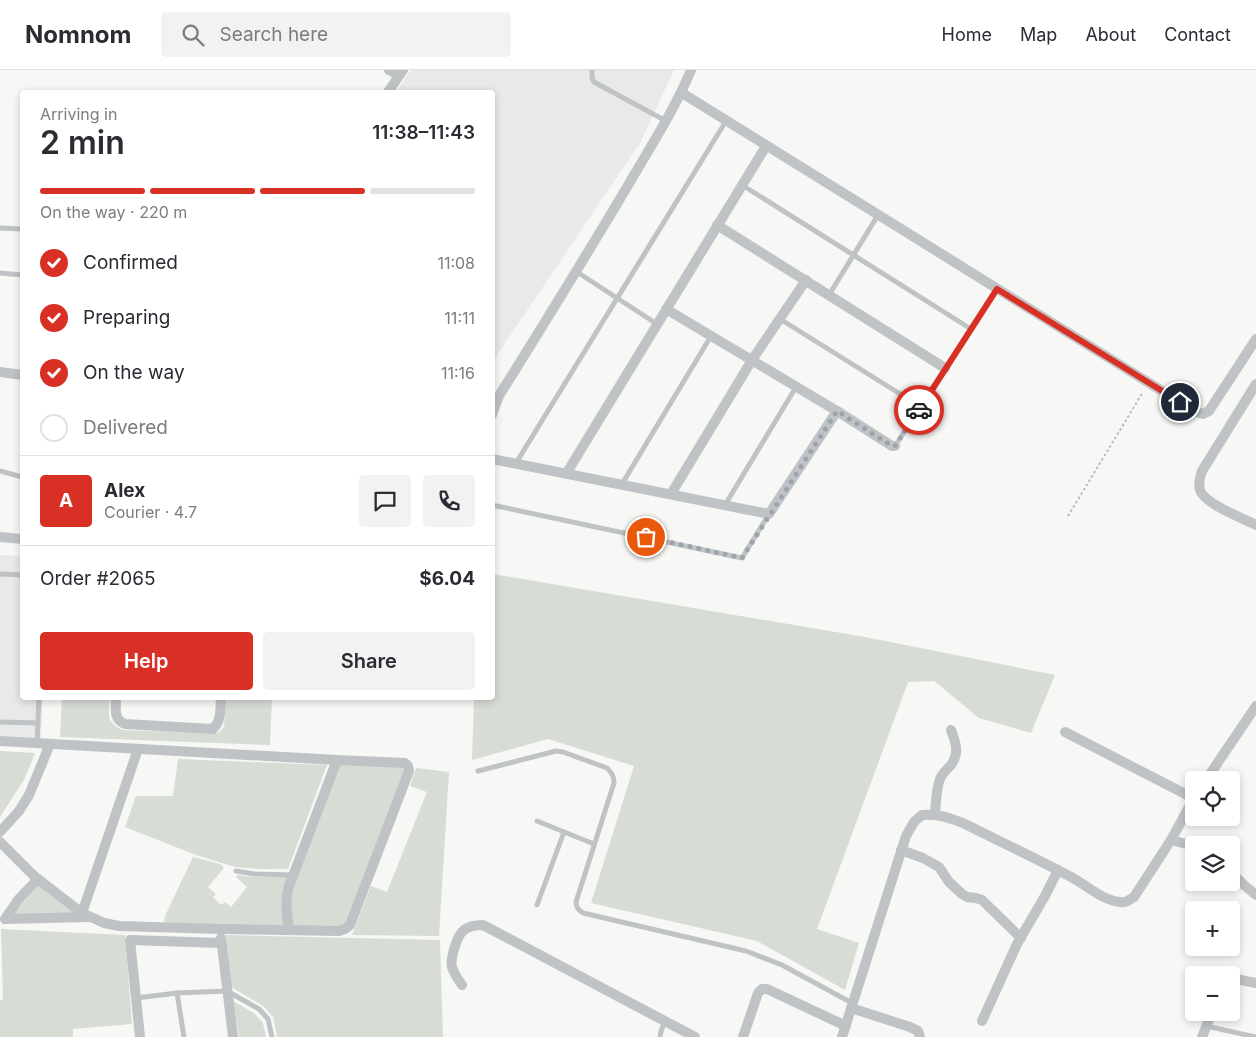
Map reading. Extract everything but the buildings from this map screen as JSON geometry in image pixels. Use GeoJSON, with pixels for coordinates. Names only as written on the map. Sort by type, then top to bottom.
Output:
{"type":"FeatureCollection","features":[{"type":"Feature","properties":{"kind":"street"},"geometry":{"type":"LineString","coordinates":[[389,70],[401,73],[389,90]]}},
{"type":"Feature","properties":{"kind":"street"},"geometry":{"type":"LineString","coordinates":[[495,406],[499,396],[577,272],[666,122],[682,93],[691,70]]}},
{"type":"Feature","properties":{"kind":"street"},"geometry":{"type":"LineString","coordinates":[[682,93],[1196,412],[1203,414],[1209,412],[1256,339]]}},
{"type":"Feature","properties":{"kind":"street"},"geometry":{"type":"LineString","coordinates":[[566,474],[766,146]]}},
{"type":"Feature","properties":{"kind":"street"},"geometry":{"type":"LineString","coordinates":[[718,225],[945,368]]}},
{"type":"Feature","properties":{"kind":"street"},"geometry":{"type":"LineString","coordinates":[[671,494],[752,360],[806,280]]}},
{"type":"Feature","properties":{"kind":"street"},"geometry":{"type":"LineString","coordinates":[[666,309],[892,446],[895,446]]}},
{"type":"Feature","properties":{"kind":"street"},"geometry":{"type":"LineString","coordinates":[[0,372],[20,374]]}},
{"type":"Feature","properties":{"kind":"street"},"geometry":{"type":"LineString","coordinates":[[1256,384],[1202,471],[1199,489],[1202,496],[1214,505],[1256,525]]}},
{"type":"Feature","properties":{"kind":"street"},"geometry":{"type":"LineString","coordinates":[[495,460],[770,514],[837,411]]}},
{"type":"Feature","properties":{"kind":"street"},"geometry":{"type":"LineString","coordinates":[[0,538],[20,539]]}},
{"type":"Feature","properties":{"kind":"street"},"geometry":{"type":"LineString","coordinates":[[116,700],[116,716],[119,722],[125,724],[213,728],[220,720],[221,700]]}},
{"type":"Feature","properties":{"kind":"street"},"geometry":{"type":"LineString","coordinates":[[1212,771],[1256,706]]}},
{"type":"Feature","properties":{"kind":"street"},"geometry":{"type":"LineString","coordinates":[[1246,721],[1256,726]]}},
{"type":"Feature","properties":{"kind":"street"},"geometry":{"type":"LineString","coordinates":[[935,814],[940,777],[951,765],[957,750],[951,730]]}},
{"type":"Feature","properties":{"kind":"street"},"geometry":{"type":"LineString","coordinates":[[1065,732],[1185,793]]}},
{"type":"Feature","properties":{"kind":"street"},"geometry":{"type":"LineString","coordinates":[[0,741],[405,763],[409,771],[350,925],[339,931],[118,926],[87,915],[38,879],[0,842]]}},
{"type":"Feature","properties":{"kind":"street"},"geometry":{"type":"LineString","coordinates":[[0,832],[19,812],[29,796],[50,744]]}},
{"type":"Feature","properties":{"kind":"street"},"geometry":{"type":"LineString","coordinates":[[87,915],[138,749]]}},
{"type":"Feature","properties":{"kind":"street"},"geometry":{"type":"LineString","coordinates":[[289,930],[286,898],[337,760]]}},
{"type":"Feature","properties":{"kind":"street"},"geometry":{"type":"LineString","coordinates":[[842,1037],[906,836],[914,822],[922,814],[945,816],[963,823],[1121,903],[1128,902],[1134,897],[1171,840],[1185,814]]}},
{"type":"Feature","properties":{"kind":"street"},"geometry":{"type":"LineString","coordinates":[[1171,840],[1185,844]]}},
{"type":"Feature","properties":{"kind":"street"},"geometry":{"type":"LineString","coordinates":[[901,850],[939,866],[949,882],[962,894],[982,900],[1021,938]]}},
{"type":"Feature","properties":{"kind":"street"},"geometry":{"type":"LineString","coordinates":[[982,1021],[1021,938],[1058,870]]}},
{"type":"Feature","properties":{"kind":"street"},"geometry":{"type":"LineString","coordinates":[[38,879],[18,900],[5,919],[87,915]]}},
{"type":"Feature","properties":{"kind":"street"},"geometry":{"type":"LineString","coordinates":[[1240,880],[1256,895]]}},
{"type":"Feature","properties":{"kind":"street"},"geometry":{"type":"LineString","coordinates":[[462,985],[454,973],[452,964],[458,938],[462,931],[470,926],[483,925],[696,1037]]}},
{"type":"Feature","properties":{"kind":"street"},"geometry":{"type":"LineString","coordinates":[[220,929],[233,1037]]}},
{"type":"Feature","properties":{"kind":"street"},"geometry":{"type":"LineString","coordinates":[[140,1037],[130,940],[222,943]]}},
{"type":"Feature","properties":{"kind":"street"},"geometry":{"type":"LineString","coordinates":[[1240,979],[1256,983]]}},
{"type":"Feature","properties":{"kind":"street"},"geometry":{"type":"LineString","coordinates":[[743,1037],[758,993],[762,989],[767,989],[846,1026]]}},
{"type":"Feature","properties":{"kind":"street"},"geometry":{"type":"LineString","coordinates":[[852,1006],[910,1027],[918,1031],[920,1037]]}},
{"type":"Feature","properties":{"kind":"street"},"geometry":{"type":"LineString","coordinates":[[1202,1037],[1208,1021]]}},
{"type":"Feature","properties":{"kind":"lane"},"geometry":{"type":"LineString","coordinates":[[592,70],[594,82],[666,122]]}},
{"type":"Feature","properties":{"kind":"lane"},"geometry":{"type":"LineString","coordinates":[[516,464],[726,121]]}},
{"type":"Feature","properties":{"kind":"lane"},"geometry":{"type":"LineString","coordinates":[[742,185],[971,329]]}},
{"type":"Feature","properties":{"kind":"lane"},"geometry":{"type":"LineString","coordinates":[[829,295],[878,215]]}},
{"type":"Feature","properties":{"kind":"lane"},"geometry":{"type":"LineString","coordinates":[[0,228],[20,229]]}},
{"type":"Feature","properties":{"kind":"lane"},"geometry":{"type":"LineString","coordinates":[[577,272],[657,324]]}},
{"type":"Feature","properties":{"kind":"lane"},"geometry":{"type":"LineString","coordinates":[[0,273],[20,275]]}},
{"type":"Feature","properties":{"kind":"lane"},"geometry":{"type":"LineString","coordinates":[[895,446],[997,289]]}},
{"type":"Feature","properties":{"kind":"lane"},"geometry":{"type":"LineString","coordinates":[[780,319],[921,406]]}},
{"type":"Feature","properties":{"kind":"lane"},"geometry":{"type":"LineString","coordinates":[[622,485],[711,336]]}},
{"type":"Feature","properties":{"kind":"lane"},"geometry":{"type":"LineString","coordinates":[[725,505],[796,387]]}},
{"type":"Feature","properties":{"kind":"lane"},"geometry":{"type":"LineString","coordinates":[[0,471],[20,476]]}},
{"type":"Feature","properties":{"kind":"lane"},"geometry":{"type":"LineString","coordinates":[[495,506],[742,558],[770,514]]}},
{"type":"Feature","properties":{"kind":"lane"},"geometry":{"type":"LineString","coordinates":[[0,574],[20,575]]}},
{"type":"Feature","properties":{"kind":"lane"},"geometry":{"type":"LineString","coordinates":[[37,743],[39,700]]}},
{"type":"Feature","properties":{"kind":"lane"},"geometry":{"type":"LineString","coordinates":[[0,722],[38,723]]}},
{"type":"Feature","properties":{"kind":"lane"},"geometry":{"type":"LineString","coordinates":[[478,771],[556,751],[607,768],[612,773],[614,783],[576,902],[576,907],[583,914],[746,951],[782,965],[852,1006]]}},
{"type":"Feature","properties":{"kind":"lane"},"geometry":{"type":"LineString","coordinates":[[537,821],[594,844]]}},
{"type":"Feature","properties":{"kind":"lane"},"geometry":{"type":"LineString","coordinates":[[537,905],[564,832]]}},
{"type":"Feature","properties":{"kind":"lane"},"geometry":{"type":"LineString","coordinates":[[236,871],[254,874],[294,875]]}},
{"type":"Feature","properties":{"kind":"lane"},"geometry":{"type":"LineString","coordinates":[[136,998],[177,993],[227,991],[259,1009],[268,1019],[272,1037]]}},
{"type":"Feature","properties":{"kind":"lane"},"geometry":{"type":"LineString","coordinates":[[177,993],[184,1037]]}},
{"type":"Feature","properties":{"kind":"lane"},"geometry":{"type":"LineString","coordinates":[[660,1037],[665,1021]]}},
{"type":"Feature","properties":{"kind":"lane"},"geometry":{"type":"LineString","coordinates":[[1206,1026],[1256,1037]]}},
{"type":"Feature","properties":{"kind":"path"},"geometry":{"type":"LineString","coordinates":[[1068,516],[1148,383]]}},
{"type":"Feature","properties":{"kind":"shaded area"},"geometry":{"type":"Polygon","coordinates":[[[411,70],[674,70],[640,143],[495,358],[495,90],[397,90],[411,70]]]}},
{"type":"Feature","properties":{"kind":"shaded area"},"geometry":{"type":"Polygon","coordinates":[[[0,555],[20,556],[20,700],[43,700],[41,741],[0,738],[0,555]]]}},
{"type":"Feature","properties":{"kind":"shaded area"},"geometry":{"type":"Polygon","coordinates":[[[495,574],[865,637],[1055,675],[1031,733],[979,718],[934,681],[908,682],[817,929],[859,943],[845,990],[757,941],[591,903],[634,766],[548,739],[472,760],[474,700],[495,700],[495,574]]]}},
{"type":"Feature","properties":{"kind":"shaded area"},"geometry":{"type":"Polygon","coordinates":[[[62,700],[110,700],[110,720],[122,730],[218,733],[224,727],[226,700],[272,700],[270,745],[60,737],[62,700]]]}},
{"type":"Feature","properties":{"kind":"shaded area"},"geometry":{"type":"Polygon","coordinates":[[[0,751],[35,753],[24,780],[0,817],[0,751]]]}},
{"type":"Feature","properties":{"kind":"shaded area"},"geometry":{"type":"Polygon","coordinates":[[[178,759],[327,765],[288,869],[235,867],[196,855],[125,827],[136,796],[173,796],[178,759]]]}},
{"type":"Feature","properties":{"kind":"shaded area"},"geometry":{"type":"Polygon","coordinates":[[[340,763],[403,766],[405,768],[348,923],[343,927],[291,926],[289,898],[340,763]]]}},
{"type":"Feature","properties":{"kind":"shaded area"},"geometry":{"type":"Polygon","coordinates":[[[416,768],[449,772],[439,936],[352,935],[371,886],[387,892],[427,792],[410,786],[416,768]]]}},
{"type":"Feature","properties":{"kind":"shaded area"},"geometry":{"type":"Polygon","coordinates":[[[193,857],[220,864],[224,868],[208,887],[216,894],[213,897],[221,905],[225,902],[231,907],[247,887],[236,877],[237,875],[289,877],[286,927],[164,925],[165,916],[193,857]]]}},
{"type":"Feature","properties":{"kind":"shaded area"},"geometry":{"type":"Polygon","coordinates":[[[39,885],[76,913],[12,915],[39,885]]]}},
{"type":"Feature","properties":{"kind":"shaded area"},"geometry":{"type":"Polygon","coordinates":[[[1,929],[125,935],[132,1024],[73,1029],[73,1037],[0,1037],[0,1000],[3,999],[1,929]]]}},
{"type":"Feature","properties":{"kind":"shaded area"},"geometry":{"type":"Polygon","coordinates":[[[226,935],[440,940],[443,1037],[277,1037],[273,1017],[263,1006],[231,987],[226,935]]]}},
{"type":"Feature","properties":{"kind":"shaded area"},"geometry":{"type":"Polygon","coordinates":[[[233,1001],[254,1013],[263,1023],[266,1037],[239,1037],[233,1001]]]}},
{"type":"Feature","properties":{"kind":"way so far"},"geometry":{"type":"LineString","coordinates":[[646,537],[742,558],[837,411],[892,446],[895,446],[919,410]]}},
{"type":"Feature","properties":{"kind":"route"},"geometry":{"type":"LineString","coordinates":[[919,410],[997,289],[1180,402]]}}]}
